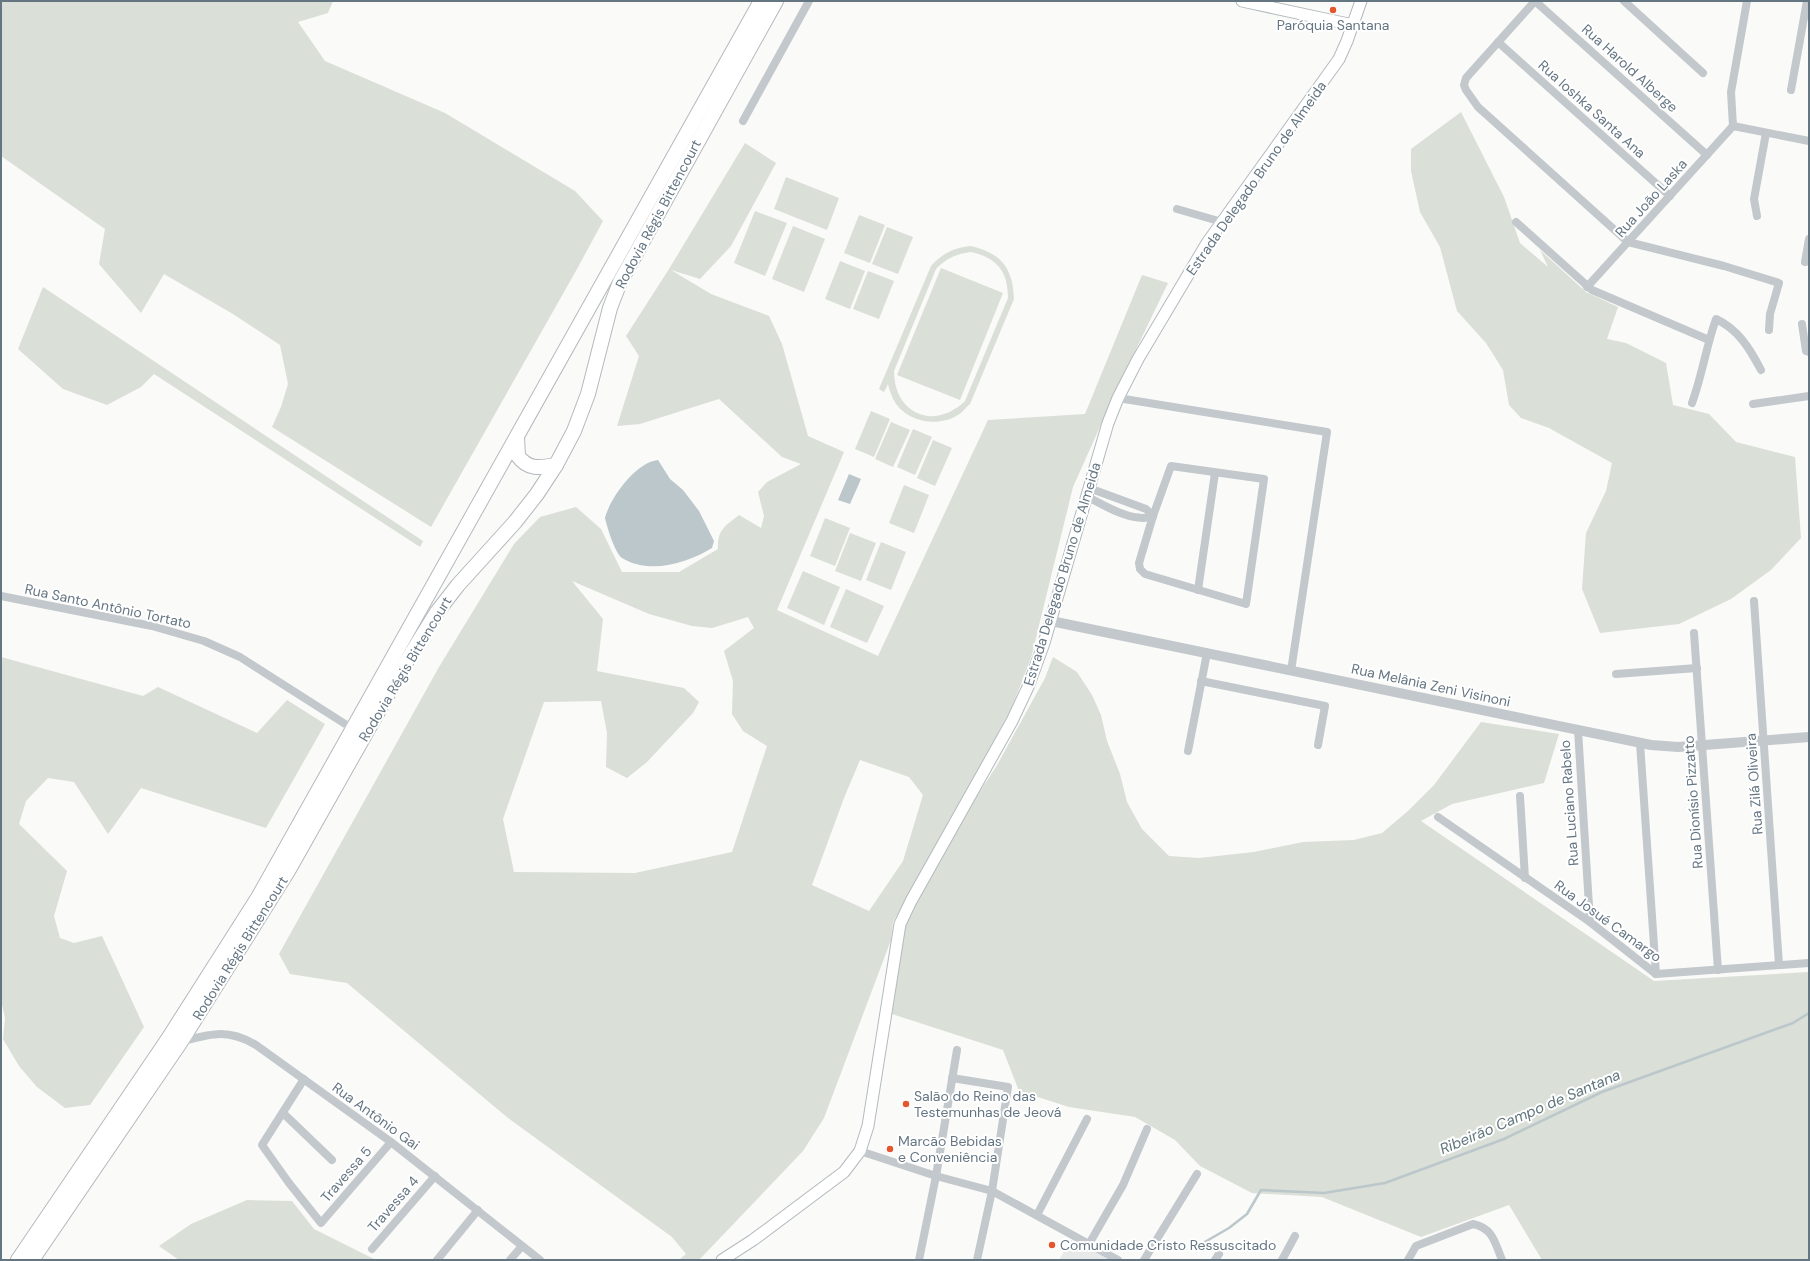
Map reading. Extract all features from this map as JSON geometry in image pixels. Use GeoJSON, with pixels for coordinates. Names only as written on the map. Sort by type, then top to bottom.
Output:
{"type":"FeatureCollection","features":[{"type":"Feature","properties":{"kind":"highway","name":"Rodovia Régis Bittencourt"},"geometry":{"type":"LineString","coordinates":[[18,1260],[168,1039],[245,919],[284,853],[761,1]]}},
{"type":"Feature","properties":{"kind":"highway","name":"Rodovia Régis Bittencourt"},"geometry":{"type":"LineString","coordinates":[[32,1260],[180,1043],[288,871],[406,662],[437,612],[458,585],[515,522],[537,494],[556,465],[574,431],[584,406],[610,308],[620,282],[776,1]]}},
{"type":"Feature","properties":{"kind":"highway"},"geometry":{"type":"LineString","coordinates":[[517,437],[518,456],[529,466],[544,468],[556,465]]}},
{"type":"Feature","properties":{"kind":"main road"},"geometry":{"type":"LineString","coordinates":[[1242,1],[1353,25]]}},
{"type":"Feature","properties":{"kind":"main road","name":"Estrada Delegado Bruno de Almeida"},"geometry":{"type":"LineString","coordinates":[[722,1260],[753,1240],[836,1178],[851,1164],[860,1151],[868,1126],[900,924],[911,901],[1020,707],[1037,665],[1051,621],[1108,423],[1118,398],[1138,359],[1180,288],[1222,222],[1333,68],[1344,49],[1361,1]]}},
{"type":"Feature","properties":{"kind":"street"},"geometry":{"type":"LineString","coordinates":[[743,120],[809,1]]}},
{"type":"Feature","properties":{"kind":"street"},"geometry":{"type":"LineString","coordinates":[[1535,1],[1466,78],[1464,85],[1469,96],[1486,114],[1628,242],[1724,266],[1779,283],[1770,314],[1770,330]]}},
{"type":"Feature","properties":{"kind":"street","name":"Rua Harold Alberge"},"geometry":{"type":"LineString","coordinates":[[1535,1],[1708,154]]}},
{"type":"Feature","properties":{"kind":"street"},"geometry":{"type":"LineString","coordinates":[[1624,1],[1703,73]]}},
{"type":"Feature","properties":{"kind":"street"},"geometry":{"type":"LineString","coordinates":[[1747,1],[1731,92],[1733,126],[1809,141]]}},
{"type":"Feature","properties":{"kind":"street"},"geometry":{"type":"LineString","coordinates":[[1791,90],[1807,1]]}},
{"type":"Feature","properties":{"kind":"street","name":"Rua Ioshka Santa Ana"},"geometry":{"type":"LineString","coordinates":[[1498,42],[1670,196]]}},
{"type":"Feature","properties":{"kind":"street","name":"Rua João Laska"},"geometry":{"type":"LineString","coordinates":[[1587,287],[1733,126]]}},
{"type":"Feature","properties":{"kind":"street"},"geometry":{"type":"LineString","coordinates":[[1757,216],[1754,199],[1766,133]]}},
{"type":"Feature","properties":{"kind":"street"},"geometry":{"type":"LineString","coordinates":[[1177,209],[1222,222]]}},
{"type":"Feature","properties":{"kind":"street"},"geometry":{"type":"LineString","coordinates":[[1516,222],[1587,287],[1709,340]]}},
{"type":"Feature","properties":{"kind":"street"},"geometry":{"type":"LineString","coordinates":[[1805,262],[1809,239]]}},
{"type":"Feature","properties":{"kind":"street"},"geometry":{"type":"LineString","coordinates":[[1692,403],[1699,384],[1709,340],[1716,320],[1728,325],[1742,339],[1761,370]]}},
{"type":"Feature","properties":{"kind":"street"},"geometry":{"type":"LineString","coordinates":[[1802,324],[1806,351],[1809,352]]}},
{"type":"Feature","properties":{"kind":"street"},"geometry":{"type":"LineString","coordinates":[[1753,404],[1809,396]]}},
{"type":"Feature","properties":{"kind":"street"},"geometry":{"type":"LineString","coordinates":[[1118,398],[1327,432],[1291,671]]}},
{"type":"Feature","properties":{"kind":"street"},"geometry":{"type":"LineString","coordinates":[[1171,466],[1215,472],[1264,479],[1246,604],[1145,574],[1140,569],[1139,564],[1153,516],[1171,466]]}},
{"type":"Feature","properties":{"kind":"street"},"geometry":{"type":"LineString","coordinates":[[1198,590],[1215,472]]}},
{"type":"Feature","properties":{"kind":"street"},"geometry":{"type":"LineString","coordinates":[[1088,492],[1146,509],[1153,516]]}},
{"type":"Feature","properties":{"kind":"street"},"geometry":{"type":"LineString","coordinates":[[1088,492],[1118,512],[1146,519],[1153,516]]}},
{"type":"Feature","properties":{"kind":"street","name":"Rua Santo Antônio Tortato"},"geometry":{"type":"LineString","coordinates":[[1,596],[145,624],[204,641],[240,657],[353,729]]}},
{"type":"Feature","properties":{"kind":"street","name":"Rua Zilá Oliveira"},"geometry":{"type":"LineString","coordinates":[[1754,601],[1780,966]]}},
{"type":"Feature","properties":{"kind":"street","name":"Rua Melânia Zeni Visinoni"},"geometry":{"type":"LineString","coordinates":[[1051,621],[1640,743],[1661,746],[1702,745],[1809,737]]}},
{"type":"Feature","properties":{"kind":"street","name":"Rua Dionísio Pizzatto"},"geometry":{"type":"LineString","coordinates":[[1694,633],[1718,970]]}},
{"type":"Feature","properties":{"kind":"street"},"geometry":{"type":"LineString","coordinates":[[1188,751],[1207,653]]}},
{"type":"Feature","properties":{"kind":"street"},"geometry":{"type":"LineString","coordinates":[[1616,674],[1697,668]]}},
{"type":"Feature","properties":{"kind":"street"},"geometry":{"type":"LineString","coordinates":[[1202,682],[1325,706],[1318,745]]}},
{"type":"Feature","properties":{"kind":"street","name":"Rua Luciano Rabelo"},"geometry":{"type":"LineString","coordinates":[[1578,730],[1590,922]]}},
{"type":"Feature","properties":{"kind":"street"},"geometry":{"type":"LineString","coordinates":[[1640,743],[1656,974]]}},
{"type":"Feature","properties":{"kind":"street"},"geometry":{"type":"LineString","coordinates":[[1520,796],[1525,878]]}},
{"type":"Feature","properties":{"kind":"street","name":"Rua Josué Camargo"},"geometry":{"type":"LineString","coordinates":[[1438,817],[1590,922],[1656,974],[1809,964]]}},
{"type":"Feature","properties":{"kind":"street","name":"Rua Antônio Gai"},"geometry":{"type":"LineString","coordinates":[[180,1043],[209,1035],[226,1034],[236,1036],[256,1045],[391,1142],[540,1260]]}},
{"type":"Feature","properties":{"kind":"street"},"geometry":{"type":"LineString","coordinates":[[919,1260],[936,1176],[957,1050]]}},
{"type":"Feature","properties":{"kind":"street"},"geometry":{"type":"LineString","coordinates":[[952,1078],[1008,1087],[992,1191],[978,1260]]}},
{"type":"Feature","properties":{"kind":"street"},"geometry":{"type":"LineString","coordinates":[[304,1079],[283,1113],[332,1160]]}},
{"type":"Feature","properties":{"kind":"street","name":"Travessa 5"},"geometry":{"type":"LineString","coordinates":[[283,1113],[262,1145],[320,1223],[391,1142]]}},
{"type":"Feature","properties":{"kind":"street"},"geometry":{"type":"LineString","coordinates":[[1037,1215],[1087,1119]]}},
{"type":"Feature","properties":{"kind":"street"},"geometry":{"type":"LineString","coordinates":[[1089,1244],[1123,1185],[1147,1129]]}},
{"type":"Feature","properties":{"kind":"street"},"geometry":{"type":"LineString","coordinates":[[860,1151],[936,1176],[992,1191],[1118,1260]]}},
{"type":"Feature","properties":{"kind":"street"},"geometry":{"type":"LineString","coordinates":[[1144,1260],[1197,1174]]}},
{"type":"Feature","properties":{"kind":"street","name":"Travessa 4"},"geometry":{"type":"LineString","coordinates":[[372,1249],[435,1176]]}},
{"type":"Feature","properties":{"kind":"street"},"geometry":{"type":"LineString","coordinates":[[436,1260],[478,1210]]}},
{"type":"Feature","properties":{"kind":"street"},"geometry":{"type":"LineString","coordinates":[[1408,1260],[1416,1246],[1474,1224],[1483,1226],[1491,1233],[1502,1260]]}},
{"type":"Feature","properties":{"kind":"street"},"geometry":{"type":"LineString","coordinates":[[1282,1260],[1295,1236]]}},
{"type":"Feature","properties":{"kind":"street"},"geometry":{"type":"LineString","coordinates":[[510,1260],[522,1246]]}},
{"type":"Feature","properties":{"kind":"shaded area"},"geometry":{"type":"Polygon","coordinates":[[[1,1],[333,1],[328,13],[298,22],[325,61],[445,113],[575,191],[603,221],[431,527],[272,427],[281,407],[288,384],[280,345],[233,314],[164,274],[141,313],[99,264],[105,229],[1,156],[1,1]]]}},
{"type":"Feature","properties":{"kind":"shaded area"},"geometry":{"type":"Polygon","coordinates":[[[1461,112],[1504,197],[1520,243],[1548,267],[1540,250],[1586,292],[1618,307],[1607,339],[1626,343],[1666,363],[1673,405],[1709,414],[1736,442],[1795,457],[1801,538],[1771,570],[1731,599],[1679,624],[1600,633],[1582,589],[1586,533],[1606,491],[1612,463],[1549,428],[1521,418],[1509,405],[1503,370],[1486,343],[1457,311],[1440,247],[1420,212],[1411,171],[1411,149],[1461,112]]]}},
{"type":"Feature","properties":{"kind":"shaded area"},"geometry":{"type":"Polygon","coordinates":[[[745,143],[776,163],[731,246],[700,279],[671,270],[711,294],[769,316],[782,344],[808,436],[844,452],[777,610],[878,656],[988,420],[1085,414],[1142,275],[1168,283],[1116,391],[1073,487],[1031,658],[1012,707],[967,791],[893,922],[891,940],[824,1118],[803,1151],[699,1260],[679,1260],[686,1254],[672,1237],[508,1118],[347,983],[290,974],[279,954],[439,667],[514,544],[540,517],[576,507],[601,529],[622,572],[679,572],[718,549],[719,537],[723,529],[739,515],[761,528],[764,516],[758,492],[767,482],[801,464],[782,457],[719,399],[640,424],[617,426],[639,356],[626,336],[669,269],[745,143]],[[572,581],[603,619],[597,671],[684,688],[699,702],[693,713],[647,762],[627,778],[606,767],[607,733],[601,701],[544,702],[503,819],[514,872],[635,873],[732,852],[767,746],[743,731],[732,714],[733,681],[724,651],[754,628],[748,617],[712,628],[692,626],[649,614],[572,581]],[[860,760],[844,798],[812,885],[869,911],[903,861],[923,795],[909,777],[860,760]]]}},
{"type":"Feature","properties":{"kind":"shaded area"},"geometry":{"type":"Polygon","coordinates":[[[786,177],[839,198],[827,230],[774,209],[786,177]]]}},
{"type":"Feature","properties":{"kind":"shaded area"},"geometry":{"type":"Polygon","coordinates":[[[755,211],[787,223],[765,276],[734,263],[755,211]]]}},
{"type":"Feature","properties":{"kind":"shaded area"},"geometry":{"type":"Polygon","coordinates":[[[859,215],[885,225],[870,263],[844,253],[859,215]]]}},
{"type":"Feature","properties":{"kind":"shaded area"},"geometry":{"type":"Polygon","coordinates":[[[793,226],[825,239],[804,292],[772,279],[793,226]]]}},
{"type":"Feature","properties":{"kind":"shaded area"},"geometry":{"type":"Polygon","coordinates":[[[887,227],[913,237],[898,274],[872,264],[887,227]]]}},
{"type":"Feature","properties":{"kind":"shaded area"},"geometry":{"type":"Polygon","coordinates":[[[971,246],[981,249],[998,258],[1008,270],[1013,288],[1014,299],[970,404],[960,414],[950,419],[931,422],[913,418],[898,407],[889,390],[888,384],[884,392],[879,389],[931,266],[949,252],[971,246]],[[971,252],[956,255],[948,259],[936,269],[894,371],[896,386],[901,398],[908,407],[918,413],[929,416],[941,415],[953,410],[965,401],[1008,298],[1006,280],[1003,273],[994,262],[971,252]]]}},
{"type":"Feature","properties":{"kind":"shaded area"},"geometry":{"type":"Polygon","coordinates":[[[840,261],[865,271],[850,309],[825,299],[840,261]]]}},
{"type":"Feature","properties":{"kind":"shaded area"},"geometry":{"type":"Polygon","coordinates":[[[941,268],[1003,293],[960,400],[897,375],[941,268]]]}},
{"type":"Feature","properties":{"kind":"shaded area"},"geometry":{"type":"Polygon","coordinates":[[[868,271],[894,281],[879,319],[853,309],[868,271]]]}},
{"type":"Feature","properties":{"kind":"shaded area"},"geometry":{"type":"Polygon","coordinates":[[[43,287],[423,541],[420,547],[154,374],[141,387],[107,405],[63,389],[18,349],[43,287]]]}},
{"type":"Feature","properties":{"kind":"shaded area"},"geometry":{"type":"Polygon","coordinates":[[[871,411],[890,419],[874,457],[855,449],[871,411]]]}},
{"type":"Feature","properties":{"kind":"shaded area"},"geometry":{"type":"Polygon","coordinates":[[[891,422],[910,430],[893,467],[875,459],[891,422]]]}},
{"type":"Feature","properties":{"kind":"shaded area"},"geometry":{"type":"Polygon","coordinates":[[[913,429],[932,437],[915,475],[897,467],[913,429]]]}},
{"type":"Feature","properties":{"kind":"shaded area"},"geometry":{"type":"Polygon","coordinates":[[[933,440],[952,448],[935,486],[917,478],[933,440]]]}},
{"type":"Feature","properties":{"kind":"shaded area"},"geometry":{"type":"Polygon","coordinates":[[[658,460],[670,479],[683,490],[699,511],[714,541],[712,548],[692,558],[668,565],[644,566],[633,563],[619,555],[612,540],[605,518],[612,501],[625,482],[641,467],[658,460]]]}},
{"type":"Feature","properties":{"kind":"shaded area"},"geometry":{"type":"Polygon","coordinates":[[[849,474],[861,479],[850,504],[838,500],[849,474]]]}},
{"type":"Feature","properties":{"kind":"shaded area"},"geometry":{"type":"Polygon","coordinates":[[[904,485],[929,495],[914,533],[889,523],[904,485]]]}},
{"type":"Feature","properties":{"kind":"shaded area"},"geometry":{"type":"Polygon","coordinates":[[[825,518],[850,528],[835,566],[810,556],[825,518]]]}},
{"type":"Feature","properties":{"kind":"shaded area"},"geometry":{"type":"Polygon","coordinates":[[[850,533],[876,543],[861,581],[835,571],[850,533]]]}},
{"type":"Feature","properties":{"kind":"shaded area"},"geometry":{"type":"Polygon","coordinates":[[[881,542],[906,552],[891,590],[866,580],[881,542]]]}},
{"type":"Feature","properties":{"kind":"shaded area"},"geometry":{"type":"Polygon","coordinates":[[[803,571],[840,587],[824,625],[787,608],[803,571]]]}},
{"type":"Feature","properties":{"kind":"shaded area"},"geometry":{"type":"Polygon","coordinates":[[[846,589],[884,606],[867,643],[830,627],[846,589]]]}},
{"type":"Feature","properties":{"kind":"shaded area"},"geometry":{"type":"Polygon","coordinates":[[[1,657],[143,696],[158,687],[257,733],[287,700],[325,724],[266,828],[141,788],[108,834],[74,782],[48,778],[26,801],[19,824],[67,871],[54,916],[60,938],[74,943],[102,936],[144,1027],[90,1105],[65,1108],[37,1087],[19,1066],[3,1039],[5,1018],[1,1000],[1,657]]]}},
{"type":"Feature","properties":{"kind":"shaded area"},"geometry":{"type":"Polygon","coordinates":[[[1053,657],[1077,672],[1092,695],[1101,715],[1107,741],[1120,774],[1127,802],[1142,829],[1169,856],[1199,858],[1254,852],[1303,842],[1354,840],[1382,833],[1408,811],[1434,785],[1481,722],[1559,734],[1544,783],[1452,804],[1421,821],[1654,981],[1809,972],[1809,1260],[1542,1260],[1509,1205],[1421,1237],[1322,1197],[1252,1193],[1200,1166],[1175,1140],[1135,1117],[1069,1107],[1019,1091],[1003,1050],[892,1014],[904,923],[962,818],[996,767],[1045,678],[1053,657]]]}},
{"type":"Feature","properties":{"kind":"shaded area"},"geometry":{"type":"Polygon","coordinates":[[[247,1200],[292,1201],[314,1229],[376,1260],[179,1260],[159,1246],[191,1224],[247,1200]]]}},
{"type":"Feature","properties":{"kind":"shaded area"},"geometry":{"type":"Polygon","coordinates":[[[1071,1240],[1081,1244],[1109,1260],[1059,1260],[1071,1240]]]}},
{"type":"Feature","properties":{"kind":"waterway","name":"Ribeirão Campo de Santana"},"geometry":{"type":"LineString","coordinates":[[1203,1243],[1229,1228],[1247,1214],[1261,1190],[1324,1193],[1385,1183],[1504,1139],[1602,1092],[1793,1023],[1809,1013]]}},
{"type":"Feature","properties":{"kind":"place","name":"Paróquia Santana"},"geometry":{"type":"Point","coordinates":[1333,10]}},
{"type":"Feature","properties":{"kind":"place","name":"Salão do Reino das Testemunhas de Jeová"},"geometry":{"type":"Point","coordinates":[906,1104]}},
{"type":"Feature","properties":{"kind":"place","name":"Marcão Bebidas e Conveniência"},"geometry":{"type":"Point","coordinates":[890,1149]}},
{"type":"Feature","properties":{"kind":"place","name":"Comunidade Cristo Ressuscitado"},"geometry":{"type":"Point","coordinates":[1052,1245]}}]}
